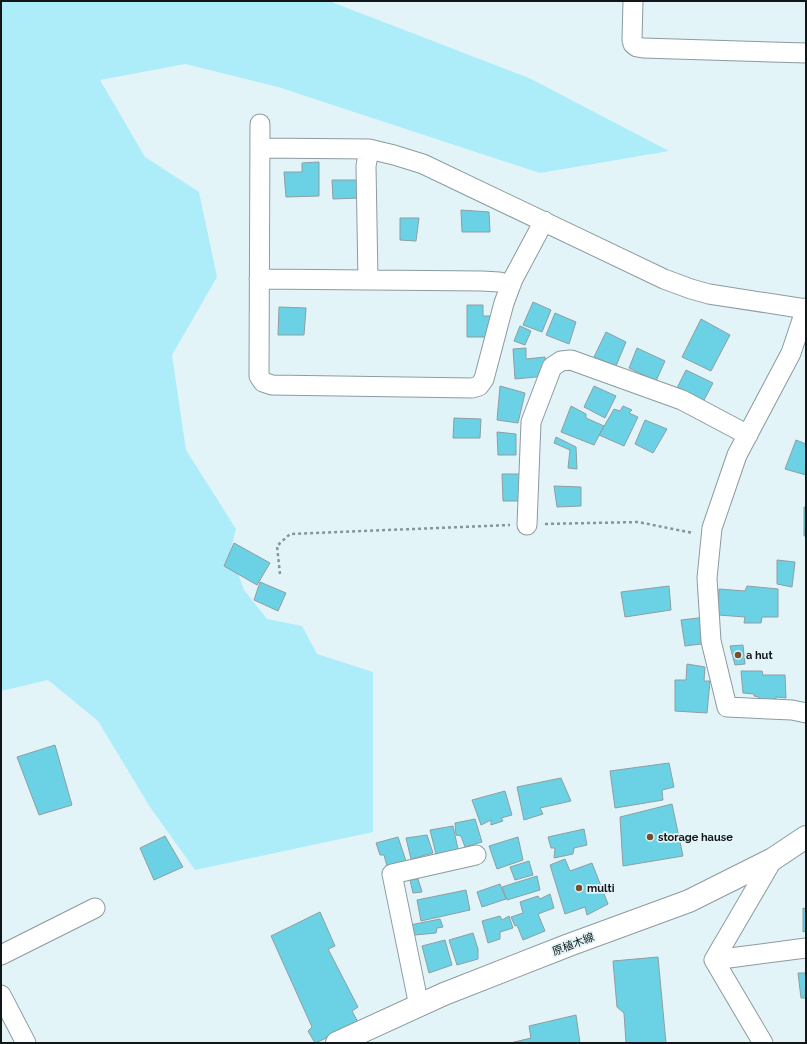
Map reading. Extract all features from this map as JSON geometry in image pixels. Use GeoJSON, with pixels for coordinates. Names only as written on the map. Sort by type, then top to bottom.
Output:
{"type":"FeatureCollection","features":[{"type":"Feature","properties":{"kind":"main road","name":"原植木線"},"geometry":{"type":"LineString","coordinates":[[337,1043],[444,994],[561,948],[688,901],[773,859],[806,837]]}},
{"type":"Feature","properties":{"kind":"street"},"geometry":{"type":"LineString","coordinates":[[634,1],[632,40],[633,44],[637,47],[806,54]]}},
{"type":"Feature","properties":{"kind":"street"},"geometry":{"type":"LineString","coordinates":[[260,124],[259,376],[262,382],[272,385],[472,388],[479,386],[484,379],[504,303],[544,221]]}},
{"type":"Feature","properties":{"kind":"street"},"geometry":{"type":"LineString","coordinates":[[260,148],[369,150],[394,155],[423,164],[664,279],[692,290],[709,294],[806,308],[799,355],[737,455],[712,528],[707,578],[712,641],[727,707],[792,710],[806,713]]}},
{"type":"Feature","properties":{"kind":"street"},"geometry":{"type":"LineString","coordinates":[[368,280],[366,166],[369,150]]}},
{"type":"Feature","properties":{"kind":"street"},"geometry":{"type":"LineString","coordinates":[[259,279],[482,281],[499,282],[511,286]]}},
{"type":"Feature","properties":{"kind":"street"},"geometry":{"type":"LineString","coordinates":[[527,525],[531,422],[552,367],[561,361],[572,360],[682,400],[748,435]]}},
{"type":"Feature","properties":{"kind":"street"},"geometry":{"type":"LineString","coordinates":[[420,1006],[392,874],[476,855]]}},
{"type":"Feature","properties":{"kind":"street"},"geometry":{"type":"LineString","coordinates":[[714,960],[773,859]]}},
{"type":"Feature","properties":{"kind":"street"},"geometry":{"type":"LineString","coordinates":[[1,955],[95,908]]}},
{"type":"Feature","properties":{"kind":"street"},"geometry":{"type":"LineString","coordinates":[[714,960],[806,948]]}},
{"type":"Feature","properties":{"kind":"street"},"geometry":{"type":"LineString","coordinates":[[714,960],[763,1043]]}},
{"type":"Feature","properties":{"kind":"street"},"geometry":{"type":"LineString","coordinates":[[1,995],[26,1043]]}},
{"type":"Feature","properties":{"kind":"path"},"geometry":{"type":"LineString","coordinates":[[280,574],[277,546],[290,534],[638,522],[711,537]]}},
{"type":"Feature","properties":{"kind":"shaded area"},"geometry":{"type":"Polygon","coordinates":[[[1,1],[329,1],[529,78],[669,151],[540,173],[278,87],[185,64],[100,80],[145,157],[199,192],[217,277],[172,355],[186,450],[236,529],[230,552],[244,590],[267,619],[302,626],[317,654],[373,672],[373,832],[195,870],[150,807],[98,721],[48,680],[1,691],[1,1]]]}},
{"type":"Feature","properties":{"kind":"building"},"geometry":{"type":"Polygon","coordinates":[[[319,162],[319,196],[286,197],[284,172],[302,172],[302,163],[319,162]]]}},
{"type":"Feature","properties":{"kind":"building"},"geometry":{"type":"Polygon","coordinates":[[[332,180],[359,180],[359,198],[333,199],[332,180]]]}},
{"type":"Feature","properties":{"kind":"building"},"geometry":{"type":"Polygon","coordinates":[[[461,210],[489,212],[490,232],[462,232],[461,210]]]}},
{"type":"Feature","properties":{"kind":"building"},"geometry":{"type":"Polygon","coordinates":[[[400,218],[419,218],[416,241],[400,240],[400,218]]]}},
{"type":"Feature","properties":{"kind":"building"},"geometry":{"type":"Polygon","coordinates":[[[533,302],[551,310],[542,332],[523,325],[533,302]]]}},
{"type":"Feature","properties":{"kind":"building"},"geometry":{"type":"Polygon","coordinates":[[[467,305],[483,305],[483,316],[492,316],[488,337],[467,337],[467,305]]]}},
{"type":"Feature","properties":{"kind":"building"},"geometry":{"type":"Polygon","coordinates":[[[279,307],[306,308],[304,335],[278,335],[279,307]]]}},
{"type":"Feature","properties":{"kind":"building"},"geometry":{"type":"Polygon","coordinates":[[[555,313],[576,322],[569,344],[546,335],[555,313]]]}},
{"type":"Feature","properties":{"kind":"building"},"geometry":{"type":"Polygon","coordinates":[[[701,319],[730,335],[711,371],[682,357],[701,319]]]}},
{"type":"Feature","properties":{"kind":"building"},"geometry":{"type":"Polygon","coordinates":[[[520,326],[531,331],[525,345],[514,341],[520,326]]]}},
{"type":"Feature","properties":{"kind":"building"},"geometry":{"type":"Polygon","coordinates":[[[606,332],[626,342],[616,366],[594,357],[606,332]]]}},
{"type":"Feature","properties":{"kind":"building"},"geometry":{"type":"Polygon","coordinates":[[[526,348],[526,359],[545,357],[546,376],[515,379],[513,349],[526,348]]]}},
{"type":"Feature","properties":{"kind":"building"},"geometry":{"type":"Polygon","coordinates":[[[637,348],[665,361],[656,381],[629,368],[637,348]]]}},
{"type":"Feature","properties":{"kind":"building"},"geometry":{"type":"Polygon","coordinates":[[[686,370],[713,383],[703,402],[675,392],[686,370]]]}},
{"type":"Feature","properties":{"kind":"building"},"geometry":{"type":"Polygon","coordinates":[[[500,386],[525,393],[518,423],[497,420],[500,386]]]}},
{"type":"Feature","properties":{"kind":"building"},"geometry":{"type":"Polygon","coordinates":[[[594,386],[616,396],[605,418],[584,407],[594,386]]]}},
{"type":"Feature","properties":{"kind":"building"},"geometry":{"type":"Polygon","coordinates":[[[571,406],[586,414],[586,418],[604,426],[594,445],[561,432],[571,406]]]}},
{"type":"Feature","properties":{"kind":"building"},"geometry":{"type":"Polygon","coordinates":[[[623,406],[632,410],[629,413],[638,417],[624,446],[599,435],[614,409],[620,411],[623,406]]]}},
{"type":"Feature","properties":{"kind":"building"},"geometry":{"type":"Polygon","coordinates":[[[454,418],[481,419],[480,438],[453,438],[454,418]]]}},
{"type":"Feature","properties":{"kind":"building"},"geometry":{"type":"Polygon","coordinates":[[[645,420],[667,429],[653,453],[635,444],[645,420]]]}},
{"type":"Feature","properties":{"kind":"building"},"geometry":{"type":"Polygon","coordinates":[[[497,432],[516,434],[516,455],[498,455],[497,432]]]}},
{"type":"Feature","properties":{"kind":"building"},"geometry":{"type":"Polygon","coordinates":[[[556,437],[576,447],[577,469],[568,468],[570,450],[554,443],[556,437]]]}},
{"type":"Feature","properties":{"kind":"building"},"geometry":{"type":"Polygon","coordinates":[[[796,440],[806,444],[806,475],[785,469],[796,440]]]}},
{"type":"Feature","properties":{"kind":"building"},"geometry":{"type":"Polygon","coordinates":[[[502,474],[526,474],[526,501],[503,501],[502,474]]]}},
{"type":"Feature","properties":{"kind":"building"},"geometry":{"type":"Polygon","coordinates":[[[554,486],[581,487],[581,506],[557,507],[554,486]]]}},
{"type":"Feature","properties":{"kind":"building"},"geometry":{"type":"Polygon","coordinates":[[[804,507],[806,507],[806,536],[804,536],[804,507]]]}},
{"type":"Feature","properties":{"kind":"building"},"geometry":{"type":"Polygon","coordinates":[[[234,543],[270,563],[257,585],[224,566],[234,543]]]}},
{"type":"Feature","properties":{"kind":"building"},"geometry":{"type":"Polygon","coordinates":[[[777,560],[795,562],[792,587],[777,584],[777,560]]]}},
{"type":"Feature","properties":{"kind":"building"},"geometry":{"type":"Polygon","coordinates":[[[260,582],[286,593],[278,611],[254,600],[260,582]]]}},
{"type":"Feature","properties":{"kind":"building"},"geometry":{"type":"Polygon","coordinates":[[[669,586],[671,610],[625,617],[621,592],[669,586]]]}},
{"type":"Feature","properties":{"kind":"building"},"geometry":{"type":"Polygon","coordinates":[[[747,586],[778,589],[778,617],[762,617],[761,623],[744,623],[745,617],[718,615],[719,589],[745,591],[747,586]]]}},
{"type":"Feature","properties":{"kind":"building"},"geometry":{"type":"Polygon","coordinates":[[[706,617],[709,643],[685,646],[681,620],[706,617]]]}},
{"type":"Feature","properties":{"kind":"building","name":"a hut"},"geometry":{"type":"Polygon","coordinates":[[[743,645],[745,664],[735,665],[730,646],[743,645]]]}},
{"type":"Feature","properties":{"kind":"building"},"geometry":{"type":"Polygon","coordinates":[[[687,664],[705,667],[704,681],[710,681],[707,713],[675,711],[675,680],[686,680],[687,664]]]}},
{"type":"Feature","properties":{"kind":"building"},"geometry":{"type":"Polygon","coordinates":[[[741,671],[762,671],[763,675],[785,675],[786,698],[776,697],[776,702],[759,700],[759,697],[754,696],[754,694],[743,693],[741,671]]]}},
{"type":"Feature","properties":{"kind":"building"},"geometry":{"type":"Polygon","coordinates":[[[55,745],[72,805],[39,815],[17,757],[55,745]]]}},
{"type":"Feature","properties":{"kind":"building"},"geometry":{"type":"Polygon","coordinates":[[[669,763],[674,787],[662,790],[663,800],[615,808],[610,771],[669,763]]]}},
{"type":"Feature","properties":{"kind":"building"},"geometry":{"type":"Polygon","coordinates":[[[561,778],[571,801],[540,808],[543,814],[524,820],[517,787],[561,778]]]}},
{"type":"Feature","properties":{"kind":"building"},"geometry":{"type":"Polygon","coordinates":[[[505,791],[512,815],[501,818],[503,821],[491,825],[491,820],[481,825],[472,800],[505,791]]]}},
{"type":"Feature","properties":{"kind":"building","name":"storage hause"},"geometry":{"type":"Polygon","coordinates":[[[672,804],[683,856],[623,866],[620,817],[672,804]]]}},
{"type":"Feature","properties":{"kind":"building"},"geometry":{"type":"Polygon","coordinates":[[[475,819],[482,842],[465,847],[461,836],[456,835],[455,823],[475,819]]]}},
{"type":"Feature","properties":{"kind":"building"},"geometry":{"type":"Polygon","coordinates":[[[453,826],[458,849],[452,856],[436,854],[430,830],[453,826]]]}},
{"type":"Feature","properties":{"kind":"building"},"geometry":{"type":"Polygon","coordinates":[[[584,829],[587,845],[574,848],[573,854],[554,858],[555,848],[551,848],[548,837],[584,829]]]}},
{"type":"Feature","properties":{"kind":"building"},"geometry":{"type":"Polygon","coordinates":[[[427,835],[433,853],[411,859],[406,838],[427,835]]]}},
{"type":"Feature","properties":{"kind":"building"},"geometry":{"type":"Polygon","coordinates":[[[165,836],[183,867],[154,880],[140,848],[165,836]]]}},
{"type":"Feature","properties":{"kind":"building"},"geometry":{"type":"Polygon","coordinates":[[[398,837],[406,861],[387,866],[384,855],[380,855],[376,843],[398,837]]]}},
{"type":"Feature","properties":{"kind":"building"},"geometry":{"type":"Polygon","coordinates":[[[518,837],[523,860],[497,869],[489,846],[518,837]]]}},
{"type":"Feature","properties":{"kind":"building","name":"multi"},"geometry":{"type":"Polygon","coordinates":[[[565,859],[570,871],[592,863],[608,904],[587,915],[585,907],[565,914],[550,865],[565,859]]]}},
{"type":"Feature","properties":{"kind":"building"},"geometry":{"type":"Polygon","coordinates":[[[529,861],[533,875],[515,880],[510,867],[529,861]]]}},
{"type":"Feature","properties":{"kind":"building"},"geometry":{"type":"Polygon","coordinates":[[[537,876],[540,890],[507,900],[502,887],[537,876]]]}},
{"type":"Feature","properties":{"kind":"building"},"geometry":{"type":"Polygon","coordinates":[[[418,879],[422,892],[413,893],[410,880],[418,879]]]}},
{"type":"Feature","properties":{"kind":"building"},"geometry":{"type":"Polygon","coordinates":[[[500,884],[506,899],[482,907],[477,892],[500,884]]]}},
{"type":"Feature","properties":{"kind":"building"},"geometry":{"type":"Polygon","coordinates":[[[466,890],[470,910],[421,921],[417,900],[466,890]]]}},
{"type":"Feature","properties":{"kind":"building"},"geometry":{"type":"Polygon","coordinates":[[[550,894],[554,908],[538,914],[545,931],[523,940],[517,925],[515,926],[511,917],[523,913],[520,902],[538,896],[540,899],[550,894]]]}},
{"type":"Feature","properties":{"kind":"building"},"geometry":{"type":"Polygon","coordinates":[[[803,908],[806,909],[806,931],[803,932],[803,908]]]}},
{"type":"Feature","properties":{"kind":"building"},"geometry":{"type":"Polygon","coordinates":[[[320,912],[335,946],[328,949],[358,1007],[352,1011],[359,1024],[315,1043],[308,1031],[312,1027],[271,936],[320,912]]]}},
{"type":"Feature","properties":{"kind":"building"},"geometry":{"type":"Polygon","coordinates":[[[500,916],[502,920],[509,916],[513,928],[500,932],[500,939],[488,943],[482,921],[500,916]]]}},
{"type":"Feature","properties":{"kind":"building"},"geometry":{"type":"Polygon","coordinates":[[[440,919],[443,927],[437,928],[436,933],[415,935],[410,925],[440,919]]]}},
{"type":"Feature","properties":{"kind":"building"},"geometry":{"type":"Polygon","coordinates":[[[473,933],[478,949],[478,959],[457,965],[449,940],[473,933]]]}},
{"type":"Feature","properties":{"kind":"building"},"geometry":{"type":"Polygon","coordinates":[[[445,940],[452,965],[429,973],[422,946],[445,940]]]}},
{"type":"Feature","properties":{"kind":"building"},"geometry":{"type":"Polygon","coordinates":[[[658,957],[666,1043],[626,1043],[624,1013],[617,1007],[613,961],[658,957]]]}},
{"type":"Feature","properties":{"kind":"building"},"geometry":{"type":"Polygon","coordinates":[[[798,973],[806,973],[806,998],[801,998],[798,973]]]}},
{"type":"Feature","properties":{"kind":"building"},"geometry":{"type":"Polygon","coordinates":[[[576,1015],[580,1043],[510,1043],[531,1038],[529,1026],[576,1015]]]}},
{"type":"Feature","properties":{"kind":"place","name":"a hut"},"geometry":{"type":"Point","coordinates":[738,655]}},
{"type":"Feature","properties":{"kind":"place","name":"storage hause"},"geometry":{"type":"Point","coordinates":[650,837]}},
{"type":"Feature","properties":{"kind":"place","name":"multi"},"geometry":{"type":"Point","coordinates":[579,888]}}]}
